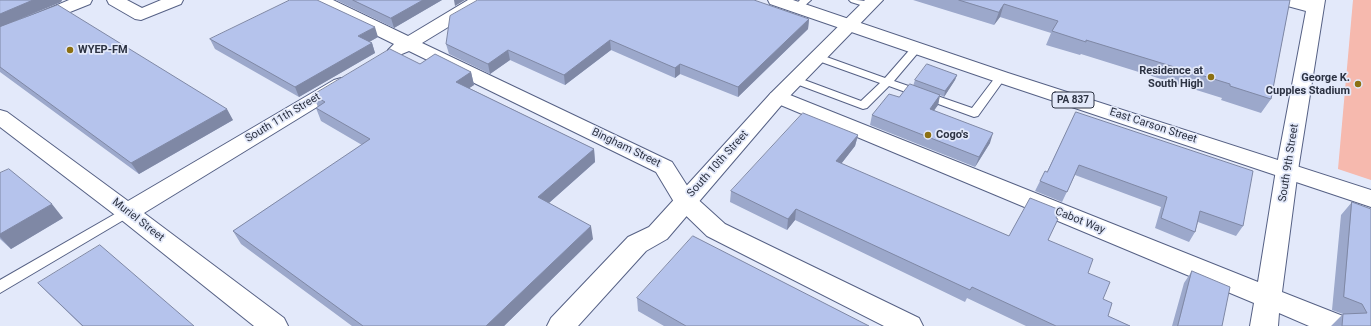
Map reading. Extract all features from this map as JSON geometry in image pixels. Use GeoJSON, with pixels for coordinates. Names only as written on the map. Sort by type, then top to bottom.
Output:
{"type":"FeatureCollection","features":[{"type":"Feature","properties":{"kind":"street"},"geometry":{"type":"LineString","coordinates":[[0,35],[84,0]]}},
{"type":"Feature","properties":{"kind":"street"},"geometry":{"type":"LineString","coordinates":[[116,0],[141,15],[175,0]]}},
{"type":"Feature","properties":{"kind":"street","name":"Bingham Street"},"geometry":{"type":"LineString","coordinates":[[319,0],[664,167],[685,201],[716,230],[909,326]]}},
{"type":"Feature","properties":{"kind":"street"},"geometry":{"type":"LineString","coordinates":[[381,60],[480,0]]}},
{"type":"Feature","properties":{"kind":"street","name":"East Carson Street"},"geometry":{"type":"LineString","coordinates":[[776,0],[802,4],[850,26],[1371,199]]}},
{"type":"Feature","properties":{"kind":"street"},"geometry":{"type":"LineString","coordinates":[[1286,0],[1316,4]]}},
{"type":"Feature","properties":{"kind":"street","name":"South 10th Street"},"geometry":{"type":"LineString","coordinates":[[561,326],[637,244],[658,233],[778,97],[850,26],[866,2]]}},
{"type":"Feature","properties":{"kind":"street","name":"South 9th Street"},"geometry":{"type":"LineString","coordinates":[[1264,326],[1287,170],[1316,4]]}},
{"type":"Feature","properties":{"kind":"street","name":"South 11th Street"},"geometry":{"type":"LineString","coordinates":[[127,212],[354,76]]}},
{"type":"Feature","properties":{"kind":"street","name":"Cabot Way"},"geometry":{"type":"LineString","coordinates":[[778,97],[1338,326]]}},
{"type":"Feature","properties":{"kind":"street","name":"Muriel Street"},"geometry":{"type":"LineString","coordinates":[[0,116],[274,326]]}},
{"type":"Feature","properties":{"kind":"lane"},"geometry":{"type":"LineString","coordinates":[[795,80],[863,106],[887,82],[917,48]]}},
{"type":"Feature","properties":{"kind":"lane"},"geometry":{"type":"LineString","coordinates":[[817,57],[974,113],[1001,77]]}},
{"type":"Feature","properties":{"kind":"lane"},"geometry":{"type":"LineString","coordinates":[[0,287],[127,212]]}},
{"type":"Feature","properties":{"kind":"shaded area","name":"George K. Cupples Stadium"},"geometry":{"type":"Polygon","coordinates":[[[1353,0],[1371,0],[1371,180],[1338,169],[1353,0]]]}},
{"type":"Feature","properties":{"kind":"building"},"geometry":{"type":"Polygon","coordinates":[[[0,0],[33,0],[0,14],[0,0]]]}},
{"type":"Feature","properties":{"kind":"building"},"geometry":{"type":"Polygon","coordinates":[[[290,0],[317,0],[375,27],[358,36],[372,43],[295,87],[210,39],[290,0]]]}},
{"type":"Feature","properties":{"kind":"building"},"geometry":{"type":"Polygon","coordinates":[[[353,0],[423,0],[391,18],[353,0]]]}},
{"type":"Feature","properties":{"kind":"building"},"geometry":{"type":"Polygon","coordinates":[[[478,0],[754,0],[809,19],[738,87],[680,64],[675,68],[610,40],[564,75],[508,50],[488,64],[446,44],[450,16],[478,0]]]}},
{"type":"Feature","properties":{"kind":"building","name":"Residence at South High"},"geometry":{"type":"Polygon","coordinates":[[[959,0],[1290,0],[1271,99],[1230,86],[1230,84],[1052,31],[1058,21],[1004,4],[999,12],[959,0]]]}},
{"type":"Feature","properties":{"kind":"building"},"geometry":{"type":"Polygon","coordinates":[[[58,5],[227,109],[131,163],[0,67],[0,27],[58,5]]]}},
{"type":"Feature","properties":{"kind":"building"},"geometry":{"type":"Polygon","coordinates":[[[390,49],[420,64],[435,54],[471,72],[456,82],[594,149],[538,197],[591,226],[486,326],[363,326],[233,231],[370,139],[316,108],[325,102],[313,95],[390,49]]]}},
{"type":"Feature","properties":{"kind":"building"},"geometry":{"type":"Polygon","coordinates":[[[927,64],[957,75],[945,91],[915,80],[927,64]]]}},
{"type":"Feature","properties":{"kind":"building"},"geometry":{"type":"Polygon","coordinates":[[[910,84],[940,95],[930,109],[993,133],[979,157],[872,115],[889,94],[899,97],[910,84]]]}},
{"type":"Feature","properties":{"kind":"building"},"geometry":{"type":"Polygon","coordinates":[[[1076,112],[1253,171],[1243,226],[1200,211],[1195,232],[1161,218],[1167,197],[1079,165],[1067,192],[1040,181],[1045,171],[1047,172],[1076,112]]]}},
{"type":"Feature","properties":{"kind":"building"},"geometry":{"type":"Polygon","coordinates":[[[803,113],[858,135],[836,161],[1009,236],[1030,198],[1060,210],[1056,218],[1058,219],[1048,240],[1093,259],[1088,273],[1110,282],[1103,299],[1112,303],[1108,316],[1130,326],[1056,326],[972,287],[970,290],[796,209],[788,219],[731,191],[803,113]]]}},
{"type":"Feature","properties":{"kind":"building"},"geometry":{"type":"Polygon","coordinates":[[[9,169],[52,204],[0,234],[0,173],[9,169]]]}},
{"type":"Feature","properties":{"kind":"building"},"geometry":{"type":"Polygon","coordinates":[[[1352,202],[1371,209],[1371,326],[1342,326],[1343,314],[1367,313],[1362,304],[1344,297],[1352,202]]]}},
{"type":"Feature","properties":{"kind":"building"},"geometry":{"type":"Polygon","coordinates":[[[693,236],[869,326],[686,326],[637,298],[693,236]]]}},
{"type":"Feature","properties":{"kind":"building"},"geometry":{"type":"Polygon","coordinates":[[[100,245],[194,326],[83,326],[38,283],[100,245]]]}},
{"type":"Feature","properties":{"kind":"building"},"geometry":{"type":"Polygon","coordinates":[[[1192,271],[1230,287],[1222,326],[1178,326],[1192,271]]]}},
{"type":"Feature","properties":{"kind":"place","name":"WYEP-FM"},"geometry":{"type":"Point","coordinates":[70,50]}},
{"type":"Feature","properties":{"kind":"place","name":"Residence at South High"},"geometry":{"type":"Point","coordinates":[1211,77]}},
{"type":"Feature","properties":{"kind":"place","name":"George K. Cupples Stadium"},"geometry":{"type":"Point","coordinates":[1358,84]}},
{"type":"Feature","properties":{"kind":"place","name":"Cogo's"},"geometry":{"type":"Point","coordinates":[928,135]}}]}
